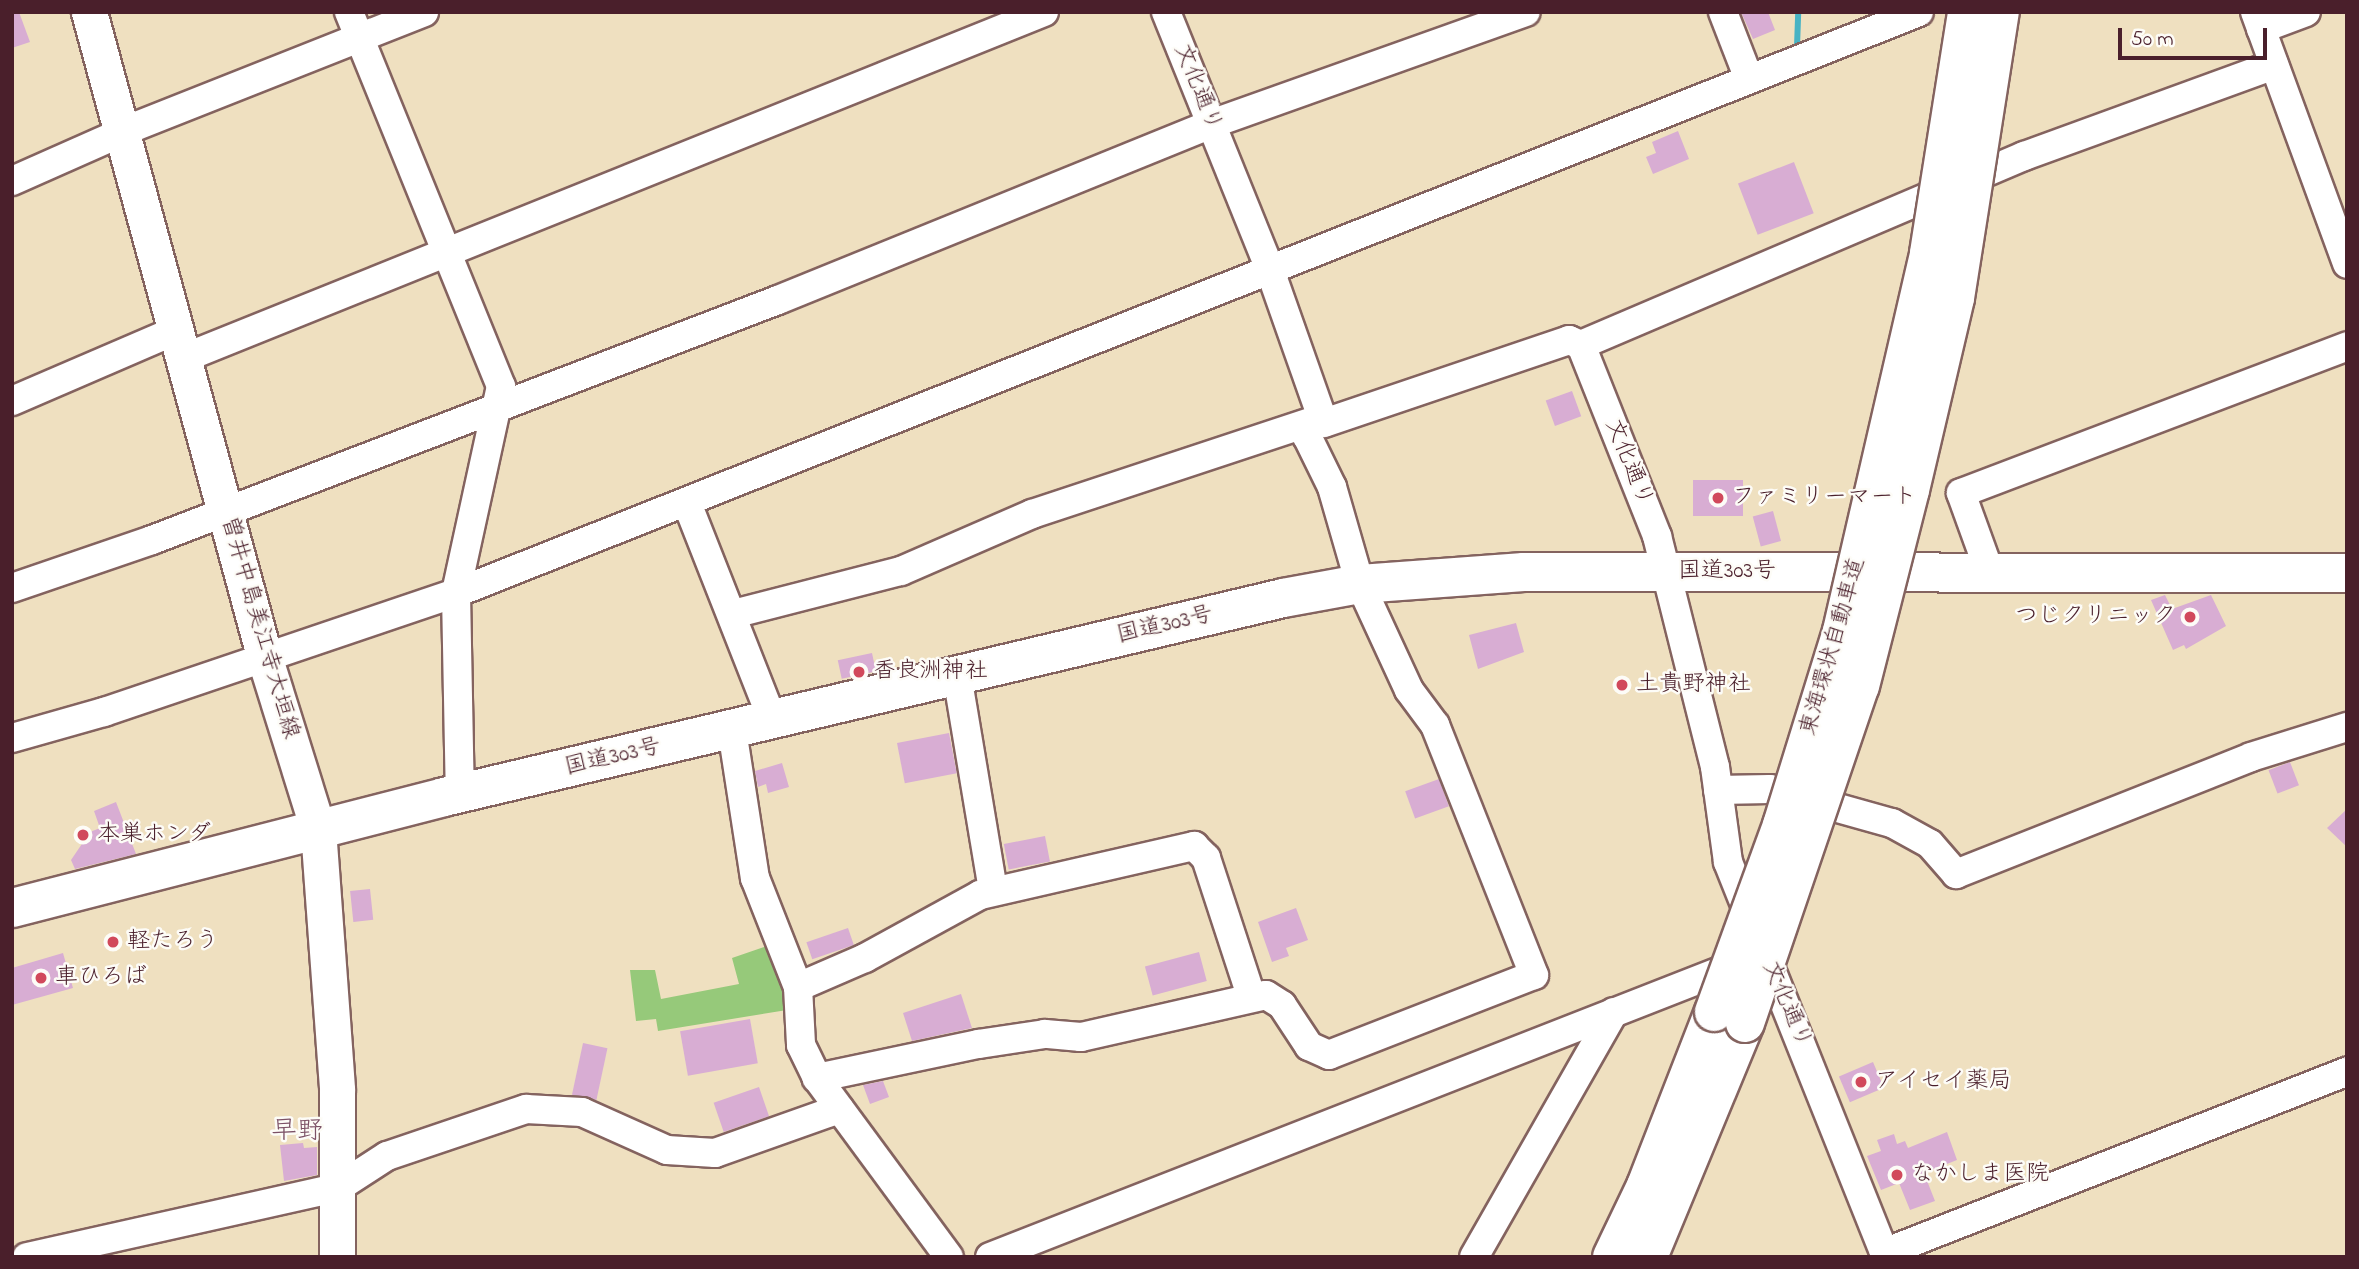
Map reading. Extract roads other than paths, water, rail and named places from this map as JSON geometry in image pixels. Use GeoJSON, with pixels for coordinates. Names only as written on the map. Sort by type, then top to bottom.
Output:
{"type":"FeatureCollection","features":[{"type":"Feature","properties":{"kind":"highway","name":"東海環状自動車道"},"geometry":{"type":"LineString","coordinates":[[1612,1257],[1689,1077],[1730,1018],[1782,825],[1842,631],[1929,253],[1967,12]]}},
{"type":"Feature","properties":{"kind":"highway","name":"東海環状自動車道"},"geometry":{"type":"LineString","coordinates":[[1648,1257],[1730,1018],[1860,686],[1910,491],[1955,298],[2000,12]]}},
{"type":"Feature","properties":{"kind":"highway","name":"国道303号"},"geometry":{"type":"LineString","coordinates":[[12,908],[460,793],[957,675],[1360,584],[1524,572],[2347,573]]}},
{"type":"Feature","properties":{"kind":"highway"},"geometry":{"type":"LineString","coordinates":[[1583,1257],[1689,1077]]}},
{"type":"Feature","properties":{"kind":"main road","name":"曽井中島美江寺大垣線"},"geometry":{"type":"LineString","coordinates":[[89,12],[120,134],[265,659],[318,829],[339,1187],[337,1257]]}},
{"type":"Feature","properties":{"kind":"street"},"geometry":{"type":"LineString","coordinates":[[12,181],[354,25],[424,12]]}},
{"type":"Feature","properties":{"kind":"street"},"geometry":{"type":"LineString","coordinates":[[12,401],[445,253],[1044,12]]}},
{"type":"Feature","properties":{"kind":"street","name":"文化通り"},"geometry":{"type":"LineString","coordinates":[[1166,12],[1270,270],[1324,423],[1569,340],[1581,345],[1657,536],[1718,790],[1728,862],[1885,1255]]}},
{"type":"Feature","properties":{"kind":"street"},"geometry":{"type":"LineString","coordinates":[[12,588],[226,510],[778,300],[1211,124],[1526,12]]}},
{"type":"Feature","properties":{"kind":"street"},"geometry":{"type":"LineString","coordinates":[[1723,12],[1749,79]]}},
{"type":"Feature","properties":{"kind":"street"},"geometry":{"type":"LineString","coordinates":[[12,738],[265,659],[456,593],[1919,12]]}},
{"type":"Feature","properties":{"kind":"street"},"geometry":{"type":"LineString","coordinates":[[2306,12],[2258,21],[2347,264]]}},
{"type":"Feature","properties":{"kind":"street"},"geometry":{"type":"LineString","coordinates":[[354,25],[501,386],[456,593],[460,793]]}},
{"type":"Feature","properties":{"kind":"street"},"geometry":{"type":"LineString","coordinates":[[1581,345],[2024,156],[2274,65]]}},
{"type":"Feature","properties":{"kind":"street"},"geometry":{"type":"LineString","coordinates":[[1990,573],[1961,493],[2347,346]]}},
{"type":"Feature","properties":{"kind":"street"},"geometry":{"type":"LineString","coordinates":[[733,614],[901,571],[1032,514],[1314,421],[1307,436],[1332,487],[1360,584],[1409,690],[1436,725],[1534,975],[1328,1055],[1309,1046],[1282,1005],[1266,995],[1251,996],[1081,1037],[1045,1034],[931,1052],[817,1078]]}},
{"type":"Feature","properties":{"kind":"street"},"geometry":{"type":"LineString","coordinates":[[687,503],[733,614],[772,719]]}},
{"type":"Feature","properties":{"kind":"street"},"geometry":{"type":"LineString","coordinates":[[957,675],[993,891]]}},
{"type":"Feature","properties":{"kind":"street"},"geometry":{"type":"LineString","coordinates":[[1718,790],[1770,789],[1892,823],[1930,844],[1955,874],[2251,757],[2347,727]]}},
{"type":"Feature","properties":{"kind":"street"},"geometry":{"type":"LineString","coordinates":[[732,730],[755,878],[797,987],[801,1045],[817,1078],[949,1257]]}},
{"type":"Feature","properties":{"kind":"street"},"geometry":{"type":"LineString","coordinates":[[797,987],[993,891],[1194,846],[1206,858],[1251,996]]}},
{"type":"Feature","properties":{"kind":"street"},"geometry":{"type":"LineString","coordinates":[[990,1257],[1764,954]]}},
{"type":"Feature","properties":{"kind":"street"},"geometry":{"type":"LineString","coordinates":[[1474,1257],[1614,1012]]}},
{"type":"Feature","properties":{"kind":"street"},"geometry":{"type":"LineString","coordinates":[[1885,1255],[2347,1072]]}},
{"type":"Feature","properties":{"kind":"street"},"geometry":{"type":"LineString","coordinates":[[26,1257],[339,1187],[387,1156],[526,1109],[582,1112],[667,1150],[715,1153],[839,1109]]}},
{"type":"Feature","properties":{"kind":"waterway"},"geometry":{"type":"LineString","coordinates":[[1797,47],[1798,12]]}},
{"type":"Feature","properties":{"kind":"place","name":"ファミリーマート"},"geometry":{"type":"Point","coordinates":[1718,498]}},
{"type":"Feature","properties":{"kind":"place","name":"つじクリニック"},"geometry":{"type":"Point","coordinates":[2190,617]}},
{"type":"Feature","properties":{"kind":"place","name":"香良洲神社"},"geometry":{"type":"Point","coordinates":[859,672]}},
{"type":"Feature","properties":{"kind":"place","name":"土貴野神社"},"geometry":{"type":"Point","coordinates":[1622,685]}},
{"type":"Feature","properties":{"kind":"place","name":"本巣ホンダ"},"geometry":{"type":"Point","coordinates":[83,835]}},
{"type":"Feature","properties":{"kind":"place","name":"軽たろう"},"geometry":{"type":"Point","coordinates":[113,942]}},
{"type":"Feature","properties":{"kind":"place","name":"車ひろば"},"geometry":{"type":"Point","coordinates":[41,978]}},
{"type":"Feature","properties":{"kind":"place","name":"アイセイ薬局"},"geometry":{"type":"Point","coordinates":[1861,1082]}},
{"type":"Feature","properties":{"kind":"place","name":"なかしま医院"},"geometry":{"type":"Point","coordinates":[1897,1175]}},
{"type":"Feature","properties":{"kind":"district","name":"早野"},"geometry":{"type":"Point","coordinates":[297,1133]}}]}
